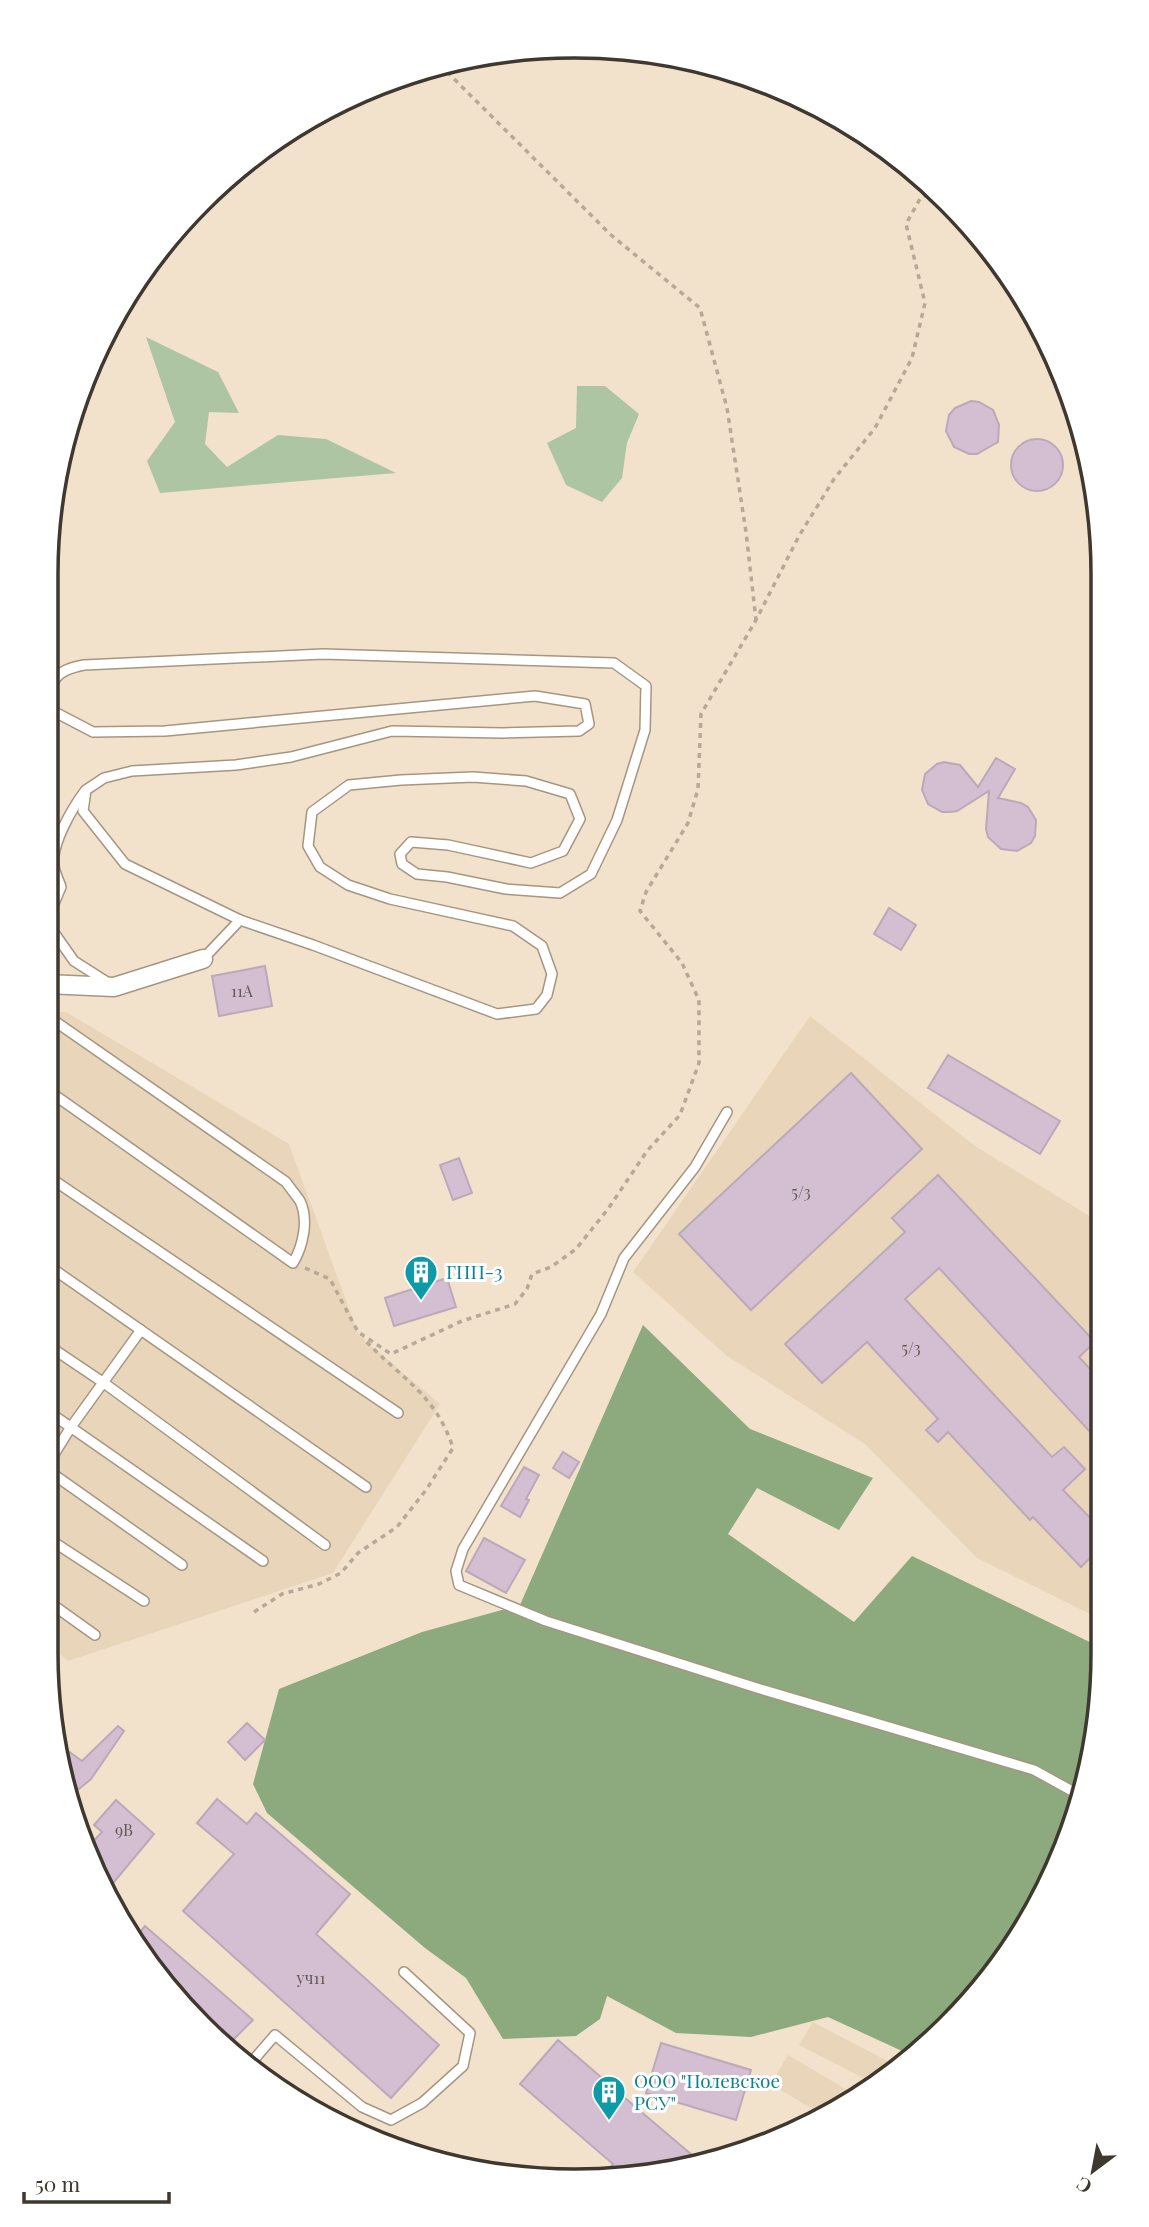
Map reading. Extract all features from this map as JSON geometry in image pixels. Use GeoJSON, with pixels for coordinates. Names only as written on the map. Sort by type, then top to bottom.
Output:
{"type":"FeatureCollection","features":[{"type":"Feature","properties":{"kind":"street"},"geometry":{"type":"LineString","coordinates":[[58,985],[114,987],[203,959]]}},
{"type":"Feature","properties":{"kind":"lane"},"geometry":{"type":"LineString","coordinates":[[58,674],[62,669],[84,665],[323,654],[614,663],[646,686],[645,730],[618,820],[591,874],[560,893],[506,890],[447,877],[417,874],[402,864],[400,854],[411,842],[448,845],[531,863],[563,850],[580,820],[570,793],[526,781],[486,778],[401,780],[349,785],[312,812],[308,846],[320,867],[348,885],[390,898],[513,926],[542,946],[552,974],[547,995],[536,1009],[497,1014],[240,920],[125,864],[83,810],[86,790]]}},
{"type":"Feature","properties":{"kind":"lane"},"geometry":{"type":"LineString","coordinates":[[58,714],[93,732],[165,731],[535,695],[585,704],[589,724],[579,731],[392,731],[280,759],[236,765],[132,771],[104,778],[86,790],[74,806],[58,843]]}},
{"type":"Feature","properties":{"kind":"lane"},"geometry":{"type":"LineString","coordinates":[[203,959],[240,920]]}},
{"type":"Feature","properties":{"kind":"lane"},"geometry":{"type":"LineString","coordinates":[[58,939],[74,961],[114,987]]}},
{"type":"Feature","properties":{"kind":"lane"},"geometry":{"type":"LineString","coordinates":[[58,1023],[286,1182],[300,1202],[304,1223],[301,1250],[293,1263],[58,1097]]}},
{"type":"Feature","properties":{"kind":"lane"},"geometry":{"type":"LineString","coordinates":[[727,1112],[695,1167],[624,1258],[601,1314],[463,1549],[456,1571],[459,1585],[547,1621],[757,1688],[1034,1770],[1072,1791]]}},
{"type":"Feature","properties":{"kind":"lane"},"geometry":{"type":"LineString","coordinates":[[58,1183],[398,1413]]}},
{"type":"Feature","properties":{"kind":"lane"},"geometry":{"type":"LineString","coordinates":[[58,1272],[366,1487]]}},
{"type":"Feature","properties":{"kind":"lane"},"geometry":{"type":"LineString","coordinates":[[58,1448],[141,1330]]}},
{"type":"Feature","properties":{"kind":"lane"},"geometry":{"type":"LineString","coordinates":[[58,1352],[325,1545]]}},
{"type":"Feature","properties":{"kind":"lane"},"geometry":{"type":"LineString","coordinates":[[58,1418],[263,1561]]}},
{"type":"Feature","properties":{"kind":"lane"},"geometry":{"type":"LineString","coordinates":[[58,1477],[182,1565]]}},
{"type":"Feature","properties":{"kind":"lane"},"geometry":{"type":"LineString","coordinates":[[58,1545],[144,1601]]}},
{"type":"Feature","properties":{"kind":"lane"},"geometry":{"type":"LineString","coordinates":[[58,1609],[95,1635]]}},
{"type":"Feature","properties":{"kind":"lane"},"geometry":{"type":"LineString","coordinates":[[255,2058],[275,2035],[362,2108],[391,2120],[422,2103],[463,2066],[470,2033],[404,1972]]}},
{"type":"Feature","properties":{"kind":"path"},"geometry":{"type":"LineString","coordinates":[[448,73],[611,236],[700,308],[727,408],[756,621]]}},
{"type":"Feature","properties":{"kind":"path"},"geometry":{"type":"LineString","coordinates":[[293,1263],[330,1279],[358,1332],[391,1354],[461,1321],[515,1304],[527,1289],[531,1274],[551,1268],[576,1249],[608,1209],[647,1151],[680,1115],[699,1063],[699,1000],[682,963],[640,911],[646,892],[688,823],[698,789],[701,715],[756,621],[799,536],[834,480],[875,428],[912,358],[925,303],[906,224],[925,196]]}},
{"type":"Feature","properties":{"kind":"shaded area"},"geometry":{"type":"Polygon","coordinates":[[[58,1012],[66,1012],[289,1144],[359,1336],[440,1404],[333,1573],[68,1661],[58,1653],[58,1012]]]}},
{"type":"Feature","properties":{"kind":"shaded area"},"geometry":{"type":"Polygon","coordinates":[[[810,1016],[975,1146],[1091,1217],[1091,1615],[977,1558],[865,1444],[727,1356],[633,1272],[810,1016]]]}},
{"type":"Feature","properties":{"kind":"shaded area"},"geometry":{"type":"Polygon","coordinates":[[[813,2022],[889,2062],[866,2079],[799,2045],[813,2022]]]}},
{"type":"Feature","properties":{"kind":"shaded area"},"geometry":{"type":"Polygon","coordinates":[[[788,2055],[848,2091],[814,2110],[771,2084],[788,2055]]]}},
{"type":"Feature","properties":{"kind":"green space"},"geometry":{"type":"Polygon","coordinates":[[[146,337],[218,372],[239,413],[209,412],[205,444],[227,467],[278,435],[326,439],[396,473],[160,493],[147,461],[175,422],[146,337]]]}},
{"type":"Feature","properties":{"kind":"green space"},"geometry":{"type":"Polygon","coordinates":[[[577,386],[605,386],[639,414],[627,443],[622,478],[602,502],[566,485],[547,443],[576,428],[577,386]]]}},
{"type":"Feature","properties":{"kind":"green space"},"geometry":{"type":"Polygon","coordinates":[[[643,1325],[750,1429],[873,1478],[839,1530],[757,1488],[728,1534],[854,1622],[912,1556],[1091,1643],[1087,1720],[1081,1753],[1074,1786],[1052,1850],[1022,1911],[1004,1940],[940,2018],[902,2051],[828,2017],[751,2037],[676,2033],[607,1996],[600,2019],[576,2036],[503,2039],[466,1978],[425,1948],[267,1813],[253,1784],[279,1689],[422,1632],[520,1605],[643,1325]]]}},
{"type":"Feature","properties":{"kind":"building"},"geometry":{"type":"Polygon","coordinates":[[[971,401],[979,402],[993,410],[999,425],[998,442],[977,454],[969,454],[954,447],[946,431],[949,415],[955,408],[971,401]]]}},
{"type":"Feature","properties":{"kind":"building"},"geometry":{"type":"Polygon","coordinates":[[[1037,439],[1056,446],[1063,465],[1056,484],[1037,491],[1018,484],[1011,465],[1018,446],[1037,439]]]}},
{"type":"Feature","properties":{"kind":"building"},"geometry":{"type":"Polygon","coordinates":[[[996,758],[1015,769],[998,798],[1028,807],[1036,820],[1035,836],[1031,843],[1017,851],[1001,849],[988,837],[986,829],[989,791],[957,811],[942,812],[928,804],[922,790],[925,774],[944,762],[960,765],[978,787],[996,758]]]}},
{"type":"Feature","properties":{"kind":"building"},"geometry":{"type":"Polygon","coordinates":[[[889,908],[916,925],[901,950],[874,934],[889,908]]]}},
{"type":"Feature","properties":{"kind":"building"},"geometry":{"type":"Polygon","coordinates":[[[265,966],[272,1006],[219,1016],[212,976],[265,966]]]}},
{"type":"Feature","properties":{"kind":"building"},"geometry":{"type":"Polygon","coordinates":[[[948,1055],[1060,1121],[1040,1154],[928,1088],[948,1055]]]}},
{"type":"Feature","properties":{"kind":"building"},"geometry":{"type":"Polygon","coordinates":[[[851,1073],[922,1149],[751,1310],[679,1234],[851,1073]]]}},
{"type":"Feature","properties":{"kind":"building"},"geometry":{"type":"Polygon","coordinates":[[[459,1158],[472,1193],[453,1200],[440,1165],[459,1158]]]}},
{"type":"Feature","properties":{"kind":"building"},"geometry":{"type":"Polygon","coordinates":[[[938,1175],[1091,1338],[1091,1346],[1079,1357],[1091,1370],[1091,1433],[939,1268],[905,1299],[1052,1457],[1064,1447],[1085,1469],[1063,1490],[1091,1519],[1091,1557],[1081,1567],[1033,1517],[1030,1520],[948,1432],[938,1442],[926,1430],[938,1419],[867,1342],[822,1383],[785,1344],[905,1232],[892,1218],[938,1175]]]}},
{"type":"Feature","properties":{"kind":"building","name":"ГПП-3"},"geometry":{"type":"Polygon","coordinates":[[[447,1278],[456,1307],[394,1326],[385,1298],[447,1278]]]}},
{"type":"Feature","properties":{"kind":"building"},"geometry":{"type":"Polygon","coordinates":[[[563,1452],[579,1462],[569,1478],[553,1468],[563,1452]]]}},
{"type":"Feature","properties":{"kind":"building"},"geometry":{"type":"Polygon","coordinates":[[[524,1467],[539,1475],[520,1517],[501,1506],[524,1467]]]}},
{"type":"Feature","properties":{"kind":"building"},"geometry":{"type":"Polygon","coordinates":[[[484,1538],[525,1560],[506,1593],[466,1571],[484,1538]]]}},
{"type":"Feature","properties":{"kind":"building"},"geometry":{"type":"Polygon","coordinates":[[[247,1723],[265,1740],[245,1760],[228,1742],[247,1723]]]}},
{"type":"Feature","properties":{"kind":"building"},"geometry":{"type":"Polygon","coordinates":[[[118,1726],[124,1731],[91,1779],[76,1791],[68,1751],[82,1761],[118,1726]]]}},
{"type":"Feature","properties":{"kind":"building"},"geometry":{"type":"Polygon","coordinates":[[[217,1799],[247,1824],[256,1813],[350,1894],[316,1934],[439,2045],[391,2098],[183,1911],[234,1854],[197,1823],[217,1799]]]}},
{"type":"Feature","properties":{"kind":"building"},"geometry":{"type":"Polygon","coordinates":[[[116,1800],[154,1834],[112,1884],[94,1841],[102,1832],[94,1825],[116,1800]]]}},
{"type":"Feature","properties":{"kind":"building"},"geometry":{"type":"Polygon","coordinates":[[[145,1926],[253,2020],[233,2040],[186,1993],[140,1932],[145,1926]]]}},
{"type":"Feature","properties":{"kind":"building","name":"ООО \"Полевское РСУ\""},"geometry":{"type":"Polygon","coordinates":[[[558,2040],[693,2155],[610,2168],[613,2164],[520,2084],[558,2040]]]}},
{"type":"Feature","properties":{"kind":"building"},"geometry":{"type":"Polygon","coordinates":[[[661,2043],[751,2070],[736,2120],[646,2093],[661,2043]]]}},
{"type":"Feature","properties":{"kind":"place","name":"ГПП-3"},"geometry":{"type":"Point","coordinates":[421,1302]}},
{"type":"Feature","properties":{"kind":"place","name":"ООО \"Полевское РСУ\""},"geometry":{"type":"Point","coordinates":[609,2122]}}]}
